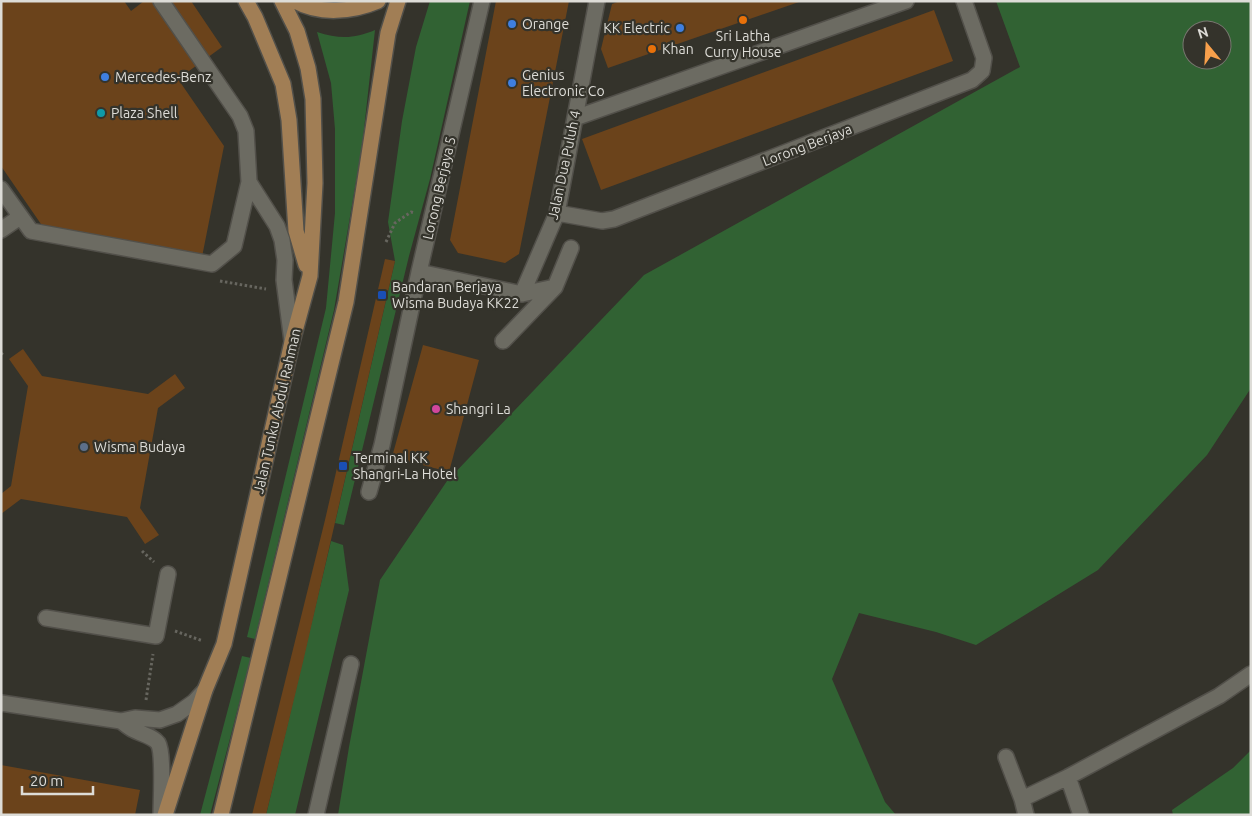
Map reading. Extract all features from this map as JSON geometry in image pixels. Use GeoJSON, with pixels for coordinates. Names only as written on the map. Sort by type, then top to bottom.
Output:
{"type":"FeatureCollection","features":[{"type":"Feature","properties":{"kind":"main road"},"geometry":{"type":"LineString","coordinates":[[246,1],[255,17],[283,84],[289,120],[296,232],[310,276]]}},
{"type":"Feature","properties":{"kind":"main road","name":"Jalan Tunku Abdul Rahman"},"geometry":{"type":"LineString","coordinates":[[165,815],[204,690],[224,644],[292,342],[310,276],[314,183],[313,99],[308,68],[297,31],[282,1]]}},
{"type":"Feature","properties":{"kind":"main road"},"geometry":{"type":"LineString","coordinates":[[296,1],[303,5],[330,11],[357,9],[378,1]]}},
{"type":"Feature","properties":{"kind":"main road"},"geometry":{"type":"LineString","coordinates":[[221,815],[346,302],[388,33],[398,1]]}},
{"type":"Feature","properties":{"kind":"street"},"geometry":{"type":"LineString","coordinates":[[1,189],[31,231],[212,264],[234,246],[249,182],[246,131],[240,116],[161,1]]}},
{"type":"Feature","properties":{"kind":"street","name":"Lorong Berjaya 5"},"geometry":{"type":"LineString","coordinates":[[369,492],[382,445],[419,272],[482,1]]}},
{"type":"Feature","properties":{"kind":"street","name":"Jalan Dua Puluh 4"},"geometry":{"type":"LineString","coordinates":[[522,294],[557,213],[597,1]]}},
{"type":"Feature","properties":{"kind":"street"},"geometry":{"type":"LineString","coordinates":[[575,118],[906,1]]}},
{"type":"Feature","properties":{"kind":"street","name":"Lorong Berjaya"},"geometry":{"type":"LineString","coordinates":[[557,213],[602,221],[614,220],[972,80],[982,71],[984,58],[964,1]]}},
{"type":"Feature","properties":{"kind":"street"},"geometry":{"type":"LineString","coordinates":[[249,182],[277,226],[282,240],[285,260],[284,280],[292,342]]}},
{"type":"Feature","properties":{"kind":"street"},"geometry":{"type":"LineString","coordinates":[[1,230],[20,217]]}},
{"type":"Feature","properties":{"kind":"street"},"geometry":{"type":"LineString","coordinates":[[503,341],[555,287],[571,248]]}},
{"type":"Feature","properties":{"kind":"street"},"geometry":{"type":"LineString","coordinates":[[419,272],[522,294],[555,287]]}},
{"type":"Feature","properties":{"kind":"street"},"geometry":{"type":"LineString","coordinates":[[46,618],[157,630],[168,574]]}},
{"type":"Feature","properties":{"kind":"street"},"geometry":{"type":"LineString","coordinates":[[316,815],[351,664]]}},
{"type":"Feature","properties":{"kind":"street"},"geometry":{"type":"LineString","coordinates":[[1022,799],[1068,777],[1219,696],[1251,674]]}},
{"type":"Feature","properties":{"kind":"street"},"geometry":{"type":"LineString","coordinates":[[1,703],[121,721],[135,718],[160,720],[177,714],[194,702],[204,690]]}},
{"type":"Feature","properties":{"kind":"street"},"geometry":{"type":"LineString","coordinates":[[121,721],[133,730],[148,736],[158,743],[161,764],[161,815]]}},
{"type":"Feature","properties":{"kind":"street"},"geometry":{"type":"LineString","coordinates":[[1006,757],[1026,815]]}},
{"type":"Feature","properties":{"kind":"street"},"geometry":{"type":"LineString","coordinates":[[1068,777],[1081,815]]}},
{"type":"Feature","properties":{"kind":"path"},"geometry":{"type":"LineString","coordinates":[[386,242],[395,223],[411,212]]}},
{"type":"Feature","properties":{"kind":"path"},"geometry":{"type":"LineString","coordinates":[[148,685],[157,630],[203,641]]}},
{"type":"Feature","properties":{"kind":"green space"},"geometry":{"type":"Polygon","coordinates":[[[430,1],[470,1],[430,179],[409,256],[344,525],[335,523],[395,261],[388,222],[402,121],[416,47],[430,1]]]}},
{"type":"Feature","properties":{"kind":"green space"},"geometry":{"type":"Polygon","coordinates":[[[996,1],[1251,1],[1251,388],[1207,455],[1098,570],[976,645],[936,632],[859,613],[832,679],[885,802],[896,815],[338,815],[380,580],[447,481],[644,275],[1020,67],[996,1]]]}},
{"type":"Feature","properties":{"kind":"green space"},"geometry":{"type":"Polygon","coordinates":[[[375,30],[362,147],[334,310],[255,639],[247,637],[326,308],[335,213],[335,129],[331,83],[317,32],[346,37],[375,30]]]}},
{"type":"Feature","properties":{"kind":"green space"},"geometry":{"type":"Polygon","coordinates":[[[331,541],[343,545],[349,590],[295,815],[266,815],[331,541]]]}},
{"type":"Feature","properties":{"kind":"green space"},"geometry":{"type":"Polygon","coordinates":[[[242,656],[251,658],[210,815],[200,815],[242,656]]]}},
{"type":"Feature","properties":{"kind":"green space"},"geometry":{"type":"Polygon","coordinates":[[[1251,750],[1251,815],[1173,815],[1172,810],[1233,768],[1251,750]]]}},
{"type":"Feature","properties":{"kind":"building","name":"Plaza Shell"},"geometry":{"type":"Polygon","coordinates":[[[1,1],[124,1],[131,11],[144,1],[191,1],[222,47],[178,79],[224,146],[202,257],[43,227],[1,166],[1,1]]]}},
{"type":"Feature","properties":{"kind":"building"},"geometry":{"type":"Polygon","coordinates":[[[496,1],[569,1],[519,254],[505,263],[458,253],[450,240],[496,1]]]}},
{"type":"Feature","properties":{"kind":"building"},"geometry":{"type":"Polygon","coordinates":[[[620,1],[799,2],[608,68],[601,49],[612,4],[620,1]]]}},
{"type":"Feature","properties":{"kind":"building"},"geometry":{"type":"Polygon","coordinates":[[[934,10],[953,61],[601,190],[582,139],[934,10]]]}},
{"type":"Feature","properties":{"kind":"building"},"geometry":{"type":"Polygon","coordinates":[[[385,259],[395,261],[303,662],[266,815],[252,815],[325,520],[385,259]]]}},
{"type":"Feature","properties":{"kind":"building","name":"Shangri La"},"geometry":{"type":"Polygon","coordinates":[[[423,345],[479,360],[449,472],[392,457],[423,345]]]}},
{"type":"Feature","properties":{"kind":"building","name":"Wisma Budaya"},"geometry":{"type":"Polygon","coordinates":[[[23,349],[42,376],[148,394],[175,374],[185,388],[158,408],[140,508],[159,535],[145,544],[127,517],[21,499],[1,514],[1,494],[11,486],[28,386],[9,359],[23,349]]]}},
{"type":"Feature","properties":{"kind":"building"},"geometry":{"type":"Polygon","coordinates":[[[1,765],[140,790],[135,815],[1,815],[1,765]]]}},
{"type":"Feature","properties":{"kind":"place","name":"Sri Latha Curry House"},"geometry":{"type":"Point","coordinates":[743,20]}},
{"type":"Feature","properties":{"kind":"place","name":"Orange"},"geometry":{"type":"Point","coordinates":[512,24]}},
{"type":"Feature","properties":{"kind":"place","name":"KK Electric"},"geometry":{"type":"Point","coordinates":[680,28]}},
{"type":"Feature","properties":{"kind":"place","name":"Khan"},"geometry":{"type":"Point","coordinates":[652,49]}},
{"type":"Feature","properties":{"kind":"place","name":"Mercedes-Benz"},"geometry":{"type":"Point","coordinates":[105,77]}},
{"type":"Feature","properties":{"kind":"place","name":"Genius Electronic Co"},"geometry":{"type":"Point","coordinates":[512,83]}},
{"type":"Feature","properties":{"kind":"place","name":"Plaza Shell"},"geometry":{"type":"Point","coordinates":[101,113]}},
{"type":"Feature","properties":{"kind":"place","name":"Bandaran Berjaya Wisma Budaya KK22"},"geometry":{"type":"Point","coordinates":[382,295]}},
{"type":"Feature","properties":{"kind":"place","name":"Shangri La"},"geometry":{"type":"Point","coordinates":[436,409]}},
{"type":"Feature","properties":{"kind":"place","name":"Wisma Budaya"},"geometry":{"type":"Point","coordinates":[84,447]}},
{"type":"Feature","properties":{"kind":"place","name":"Terminal KK Shangri-La Hotel"},"geometry":{"type":"Point","coordinates":[343,466]}}]}
